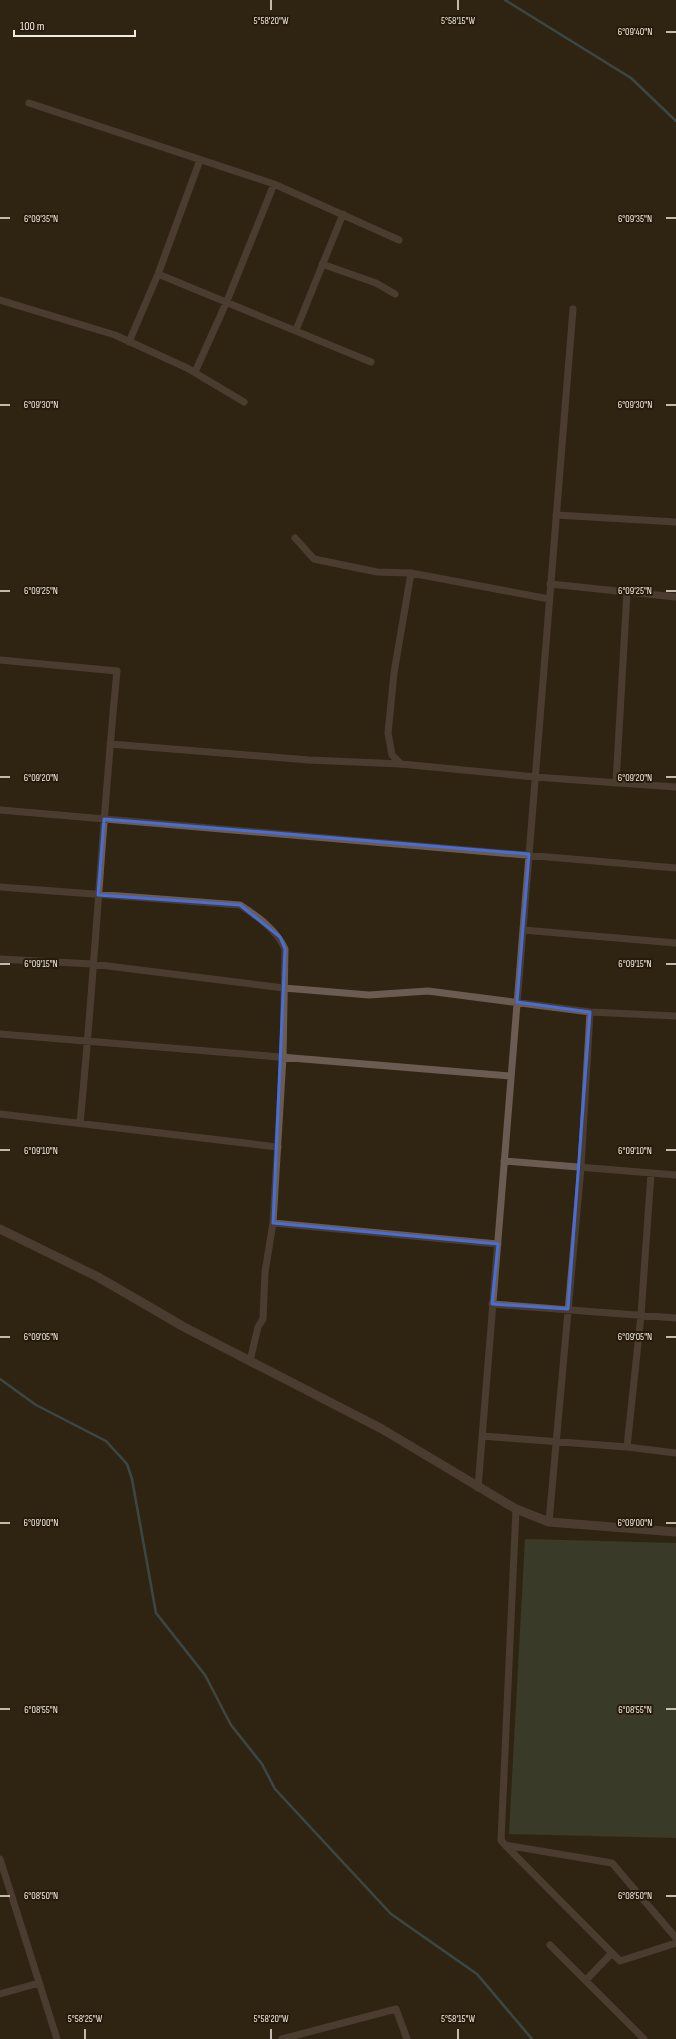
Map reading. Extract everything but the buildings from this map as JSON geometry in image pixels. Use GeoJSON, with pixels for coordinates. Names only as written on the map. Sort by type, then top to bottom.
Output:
{"type":"FeatureCollection","features":[{"type":"Feature","properties":{"kind":"street"},"geometry":{"type":"LineString","coordinates":[[29,103],[274,184],[399,240]]}},
{"type":"Feature","properties":{"kind":"street"},"geometry":{"type":"LineString","coordinates":[[129,342],[158,274],[200,160]]}},
{"type":"Feature","properties":{"kind":"street"},"geometry":{"type":"LineString","coordinates":[[195,372],[227,301],[274,184]]}},
{"type":"Feature","properties":{"kind":"street"},"geometry":{"type":"LineString","coordinates":[[296,330],[343,214]]}},
{"type":"Feature","properties":{"kind":"street"},"geometry":{"type":"LineString","coordinates":[[322,264],[376,283],[395,294]]}},
{"type":"Feature","properties":{"kind":"street"},"geometry":{"type":"LineString","coordinates":[[158,274],[227,301],[371,362]]}},
{"type":"Feature","properties":{"kind":"street"},"geometry":{"type":"LineString","coordinates":[[0,300],[115,335],[195,372],[244,402]]}},
{"type":"Feature","properties":{"kind":"street"},"geometry":{"type":"LineString","coordinates":[[478,1488],[573,309]]}},
{"type":"Feature","properties":{"kind":"street"},"geometry":{"type":"LineString","coordinates":[[556,515],[676,522]]}},
{"type":"Feature","properties":{"kind":"street"},"geometry":{"type":"LineString","coordinates":[[295,538],[314,559],[377,572],[411,573],[549,599]]}},
{"type":"Feature","properties":{"kind":"street"},"geometry":{"type":"LineString","coordinates":[[401,764],[392,755],[388,733],[394,673],[411,573]]}},
{"type":"Feature","properties":{"kind":"street"},"geometry":{"type":"LineString","coordinates":[[550,584],[676,597]]}},
{"type":"Feature","properties":{"kind":"street"},"geometry":{"type":"LineString","coordinates":[[616,783],[627,592]]}},
{"type":"Feature","properties":{"kind":"street"},"geometry":{"type":"LineString","coordinates":[[0,660],[117,671],[92,964],[88,1042],[80,1123]]}},
{"type":"Feature","properties":{"kind":"street"},"geometry":{"type":"LineString","coordinates":[[110,744],[309,760],[401,764],[535,777],[676,787]]}},
{"type":"Feature","properties":{"kind":"street"},"geometry":{"type":"LineString","coordinates":[[0,810],[529,854],[676,868]]}},
{"type":"Feature","properties":{"kind":"street"},"geometry":{"type":"LineString","coordinates":[[0,887],[240,905],[261,919],[280,937],[285,949],[283,1057],[278,1147],[272,1223],[265,1272],[263,1320],[258,1327],[250,1361]]}},
{"type":"Feature","properties":{"kind":"street"},"geometry":{"type":"LineString","coordinates":[[523,930],[676,943]]}},
{"type":"Feature","properties":{"kind":"street"},"geometry":{"type":"LineString","coordinates":[[0,959],[92,964],[284,988],[369,995],[428,991],[590,1012],[676,1016]]}},
{"type":"Feature","properties":{"kind":"street"},"geometry":{"type":"LineString","coordinates":[[549,1522],[581,1167],[590,1012]]}},
{"type":"Feature","properties":{"kind":"street"},"geometry":{"type":"LineString","coordinates":[[0,1034],[511,1076]]}},
{"type":"Feature","properties":{"kind":"street"},"geometry":{"type":"LineString","coordinates":[[0,1114],[278,1147]]}},
{"type":"Feature","properties":{"kind":"street"},"geometry":{"type":"LineString","coordinates":[[504,1161],[676,1175]]}},
{"type":"Feature","properties":{"kind":"street"},"geometry":{"type":"LineString","coordinates":[[627,1448],[641,1315],[651,1173]]}},
{"type":"Feature","properties":{"kind":"street"},"geometry":{"type":"LineString","coordinates":[[272,1223],[498,1244]]}},
{"type":"Feature","properties":{"kind":"street"},"geometry":{"type":"LineString","coordinates":[[0,1229],[98,1277],[184,1327],[382,1429],[478,1488],[516,1509],[549,1522],[676,1532]]}},
{"type":"Feature","properties":{"kind":"street"},"geometry":{"type":"LineString","coordinates":[[492,1304],[676,1318]]}},
{"type":"Feature","properties":{"kind":"street"},"geometry":{"type":"LineString","coordinates":[[482,1436],[676,1453]]}},
{"type":"Feature","properties":{"kind":"street"},"geometry":{"type":"LineString","coordinates":[[516,1509],[501,1840],[620,1962],[676,1943]]}},
{"type":"Feature","properties":{"kind":"street"},"geometry":{"type":"LineString","coordinates":[[505,1845],[612,1863],[676,1938]]}},
{"type":"Feature","properties":{"kind":"street"},"geometry":{"type":"LineString","coordinates":[[0,1859],[57,2039]]}},
{"type":"Feature","properties":{"kind":"street"},"geometry":{"type":"LineString","coordinates":[[550,1945],[644,2039]]}},
{"type":"Feature","properties":{"kind":"street"},"geometry":{"type":"LineString","coordinates":[[586,1980],[612,1953]]}},
{"type":"Feature","properties":{"kind":"street"},"geometry":{"type":"LineString","coordinates":[[0,1994],[39,1982]]}},
{"type":"Feature","properties":{"kind":"street"},"geometry":{"type":"LineString","coordinates":[[282,2039],[396,2009],[407,2039]]}},
{"type":"Feature","properties":{"kind":"highlighted area"},"geometry":{"type":"Polygon","coordinates":[[[104,819],[529,854],[517,1002],[590,1012],[568,1309],[492,1304],[498,1244],[273,1223],[285,949],[280,937],[240,905],[98,895],[104,819]]]}},
{"type":"Feature","properties":{"kind":"green space"},"geometry":{"type":"Polygon","coordinates":[[[525,1539],[676,1543],[676,1838],[509,1834],[525,1539]]]}},
{"type":"Feature","properties":{"kind":"waterway"},"geometry":{"type":"LineString","coordinates":[[505,0],[631,78],[676,121]]}},
{"type":"Feature","properties":{"kind":"waterway"},"geometry":{"type":"LineString","coordinates":[[0,1379],[36,1405],[106,1441],[127,1464],[132,1479],[156,1613],[205,1675],[231,1725],[262,1764],[275,1789],[391,1914],[477,1974],[532,2039]]}}]}
